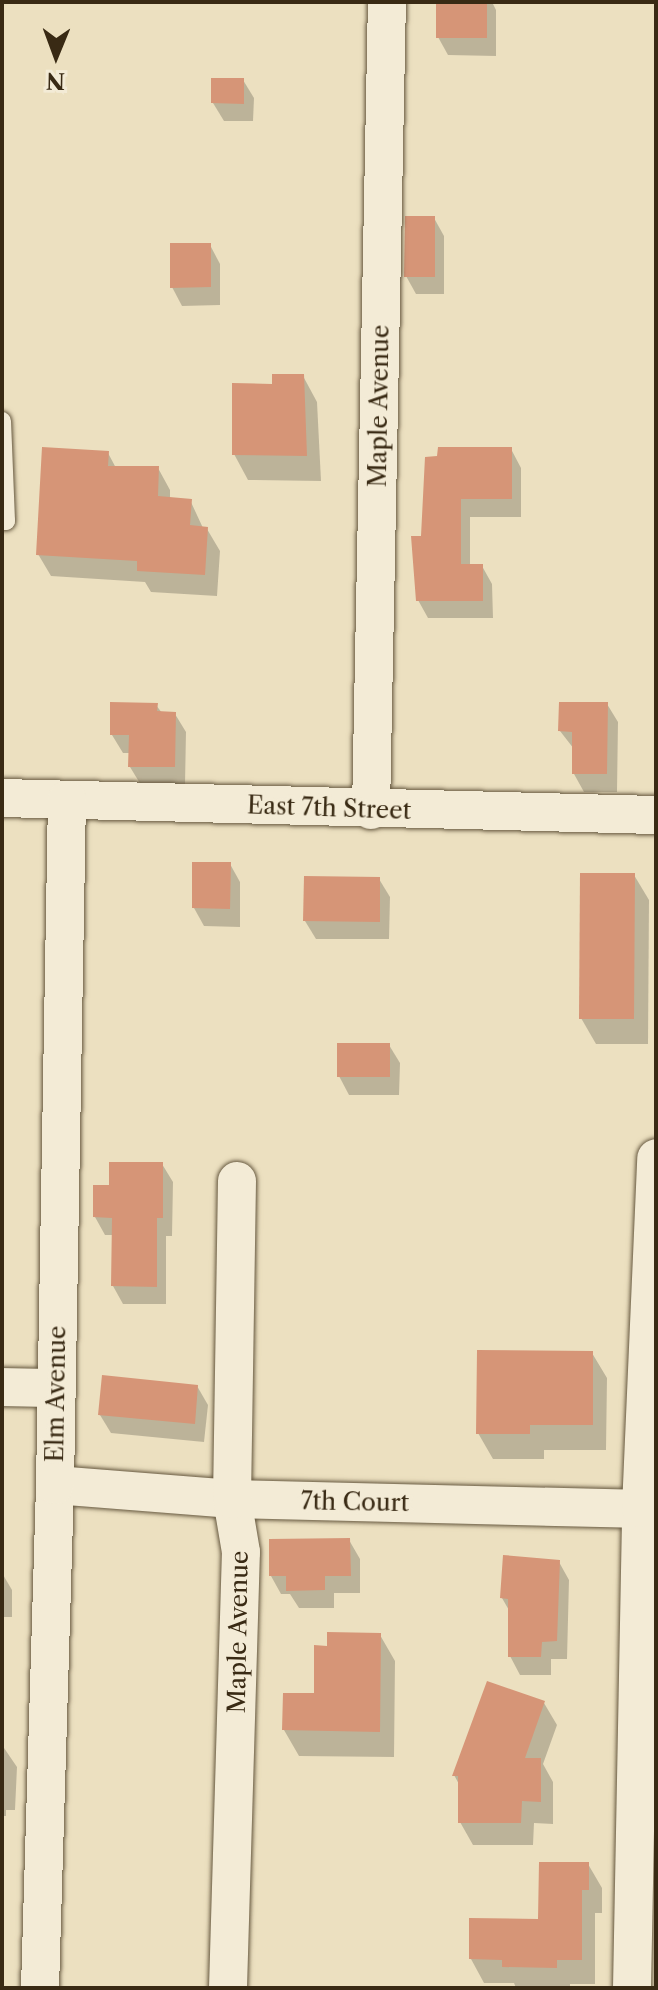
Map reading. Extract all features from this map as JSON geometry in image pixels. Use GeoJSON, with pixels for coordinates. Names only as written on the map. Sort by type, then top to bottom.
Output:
{"type":"FeatureCollection","features":[{"type":"Feature","properties":{"kind":"street","name":"Maple Avenue"},"geometry":{"type":"LineString","coordinates":[[371,810],[387,2]]}},
{"type":"Feature","properties":{"kind":"street","name":"East 7th Street"},"geometry":{"type":"LineString","coordinates":[[2,798],[371,810],[656,815]]}},
{"type":"Feature","properties":{"kind":"street","name":"Elm Avenue"},"geometry":{"type":"LineString","coordinates":[[40,1988],[55,1485],[67,800]]}},
{"type":"Feature","properties":{"kind":"street"},"geometry":{"type":"LineString","coordinates":[[632,1988],[656,1158]]}},
{"type":"Feature","properties":{"kind":"street","name":"Maple Avenue"},"geometry":{"type":"LineString","coordinates":[[228,1988],[241,1552],[232,1499],[237,1181]]}},
{"type":"Feature","properties":{"kind":"street"},"geometry":{"type":"LineString","coordinates":[[2,1387],[56,1388]]}},
{"type":"Feature","properties":{"kind":"street","name":"7th Court"},"geometry":{"type":"LineString","coordinates":[[55,1485],[232,1499],[648,1508]]}},
{"type":"Feature","properties":{"kind":"lane"},"geometry":{"type":"LineString","coordinates":[[2,421],[6,521],[2,521]]}},
{"type":"Feature","properties":{"kind":"building"},"geometry":{"type":"Polygon","coordinates":[[[436,2],[487,2],[487,38],[436,38],[436,2]]]}},
{"type":"Feature","properties":{"kind":"building"},"geometry":{"type":"Polygon","coordinates":[[[211,78],[244,78],[244,104],[211,103],[211,78]]]}},
{"type":"Feature","properties":{"kind":"building"},"geometry":{"type":"Polygon","coordinates":[[[405,216],[435,216],[435,277],[404,277],[405,216]]]}},
{"type":"Feature","properties":{"kind":"building"},"geometry":{"type":"Polygon","coordinates":[[[170,243],[211,243],[211,287],[170,288],[170,243]]]}},
{"type":"Feature","properties":{"kind":"building"},"geometry":{"type":"Polygon","coordinates":[[[272,374],[304,374],[307,456],[232,455],[232,383],[272,384],[272,374]]]}},
{"type":"Feature","properties":{"kind":"building"},"geometry":{"type":"Polygon","coordinates":[[[42,447],[109,451],[108,466],[159,466],[158,496],[192,499],[190,525],[208,527],[205,575],[137,571],[137,561],[36,555],[42,447]]]}},
{"type":"Feature","properties":{"kind":"building"},"geometry":{"type":"Polygon","coordinates":[[[438,447],[512,447],[512,499],[461,499],[461,564],[483,564],[483,601],[416,601],[411,536],[421,536],[425,457],[437,456],[438,447]]]}},
{"type":"Feature","properties":{"kind":"building"},"geometry":{"type":"Polygon","coordinates":[[[110,702],[158,703],[157,711],[176,712],[175,767],[128,767],[129,735],[110,735],[110,702]]]}},
{"type":"Feature","properties":{"kind":"building"},"geometry":{"type":"Polygon","coordinates":[[[559,702],[608,702],[607,774],[572,774],[572,732],[558,731],[559,702]]]}},
{"type":"Feature","properties":{"kind":"building"},"geometry":{"type":"Polygon","coordinates":[[[192,862],[231,862],[230,909],[192,908],[192,862]]]}},
{"type":"Feature","properties":{"kind":"building"},"geometry":{"type":"Polygon","coordinates":[[[580,873],[635,873],[634,1019],[579,1019],[580,873]]]}},
{"type":"Feature","properties":{"kind":"building"},"geometry":{"type":"Polygon","coordinates":[[[304,876],[380,877],[380,922],[303,921],[304,876]]]}},
{"type":"Feature","properties":{"kind":"building"},"geometry":{"type":"Polygon","coordinates":[[[337,1043],[390,1043],[390,1077],[337,1077],[337,1043]]]}},
{"type":"Feature","properties":{"kind":"building"},"geometry":{"type":"Polygon","coordinates":[[[109,1162],[163,1162],[163,1218],[157,1218],[157,1287],[111,1286],[112,1218],[93,1217],[93,1185],[109,1185],[109,1162]]]}},
{"type":"Feature","properties":{"kind":"building"},"geometry":{"type":"Polygon","coordinates":[[[477,1350],[593,1351],[593,1425],[530,1425],[530,1434],[476,1434],[477,1350]]]}},
{"type":"Feature","properties":{"kind":"building"},"geometry":{"type":"Polygon","coordinates":[[[102,1375],[198,1385],[195,1424],[98,1415],[102,1375]]]}},
{"type":"Feature","properties":{"kind":"building"},"geometry":{"type":"Polygon","coordinates":[[[350,1538],[351,1576],[325,1576],[325,1590],[286,1591],[286,1576],[269,1576],[269,1539],[350,1538]]]}},
{"type":"Feature","properties":{"kind":"building"},"geometry":{"type":"Polygon","coordinates":[[[503,1555],[560,1560],[557,1641],[542,1642],[541,1657],[508,1657],[508,1599],[500,1598],[503,1555]]]}},
{"type":"Feature","properties":{"kind":"building"},"geometry":{"type":"Polygon","coordinates":[[[327,1632],[381,1633],[380,1732],[282,1730],[283,1693],[314,1693],[314,1645],[327,1646],[327,1632]]]}},
{"type":"Feature","properties":{"kind":"building"},"geometry":{"type":"Polygon","coordinates":[[[487,1681],[545,1701],[525,1758],[541,1758],[541,1802],[522,1801],[521,1823],[458,1823],[458,1776],[452,1776],[487,1681]]]}},
{"type":"Feature","properties":{"kind":"building"},"geometry":{"type":"Polygon","coordinates":[[[539,1862],[589,1862],[589,1890],[582,1890],[582,1960],[557,1960],[557,1968],[502,1967],[502,1960],[469,1959],[469,1918],[538,1919],[539,1862]]]}}]}
